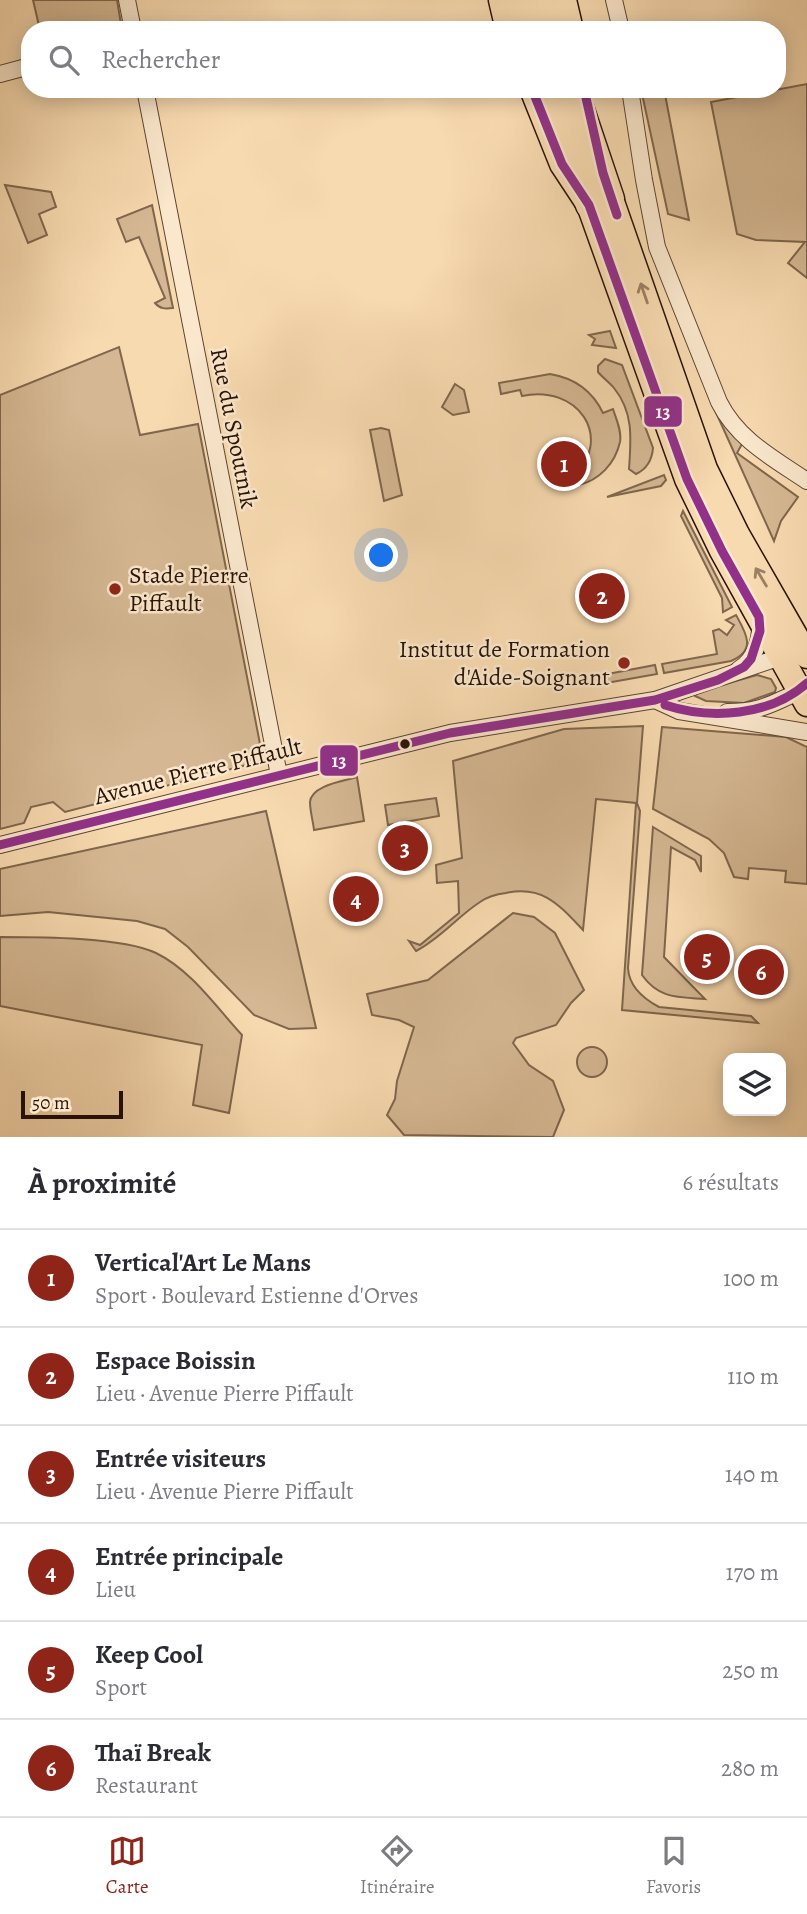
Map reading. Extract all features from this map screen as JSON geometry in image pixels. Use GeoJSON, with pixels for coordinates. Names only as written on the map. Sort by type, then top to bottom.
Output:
{"type":"FeatureCollection","features":[{"type":"Feature","properties":{"kind":"highway"},"geometry":{"type":"LineString","coordinates":[[523,0],[529,21]]}},
{"type":"Feature","properties":{"kind":"highway"},"geometry":{"type":"LineString","coordinates":[[547,0],[553,21]]}},
{"type":"Feature","properties":{"kind":"highway"},"geometry":{"type":"LineString","coordinates":[[554,98],[600,202]]}},
{"type":"Feature","properties":{"kind":"highway"},"geometry":{"type":"LineString","coordinates":[[577,98],[603,173],[600,202]]}},
{"type":"Feature","properties":{"kind":"main road"},"geometry":{"type":"LineString","coordinates":[[501,0],[506,21]]}},
{"type":"Feature","properties":{"kind":"main road"},"geometry":{"type":"LineString","coordinates":[[564,0],[569,21]]}},
{"type":"Feature","properties":{"kind":"main road"},"geometry":{"type":"LineString","coordinates":[[536,98],[562,164],[600,202],[705,469],[737,534],[807,656]]}},
{"type":"Feature","properties":{"kind":"main road"},"geometry":{"type":"LineString","coordinates":[[586,98],[603,173]]}},
{"type":"Feature","properties":{"kind":"main road"},"geometry":{"type":"LineString","coordinates":[[600,202],[687,479],[722,551],[759,617],[806,690]]}},
{"type":"Feature","properties":{"kind":"street"},"geometry":{"type":"LineString","coordinates":[[127,0],[131,21]]}},
{"type":"Feature","properties":{"kind":"street"},"geometry":{"type":"LineString","coordinates":[[614,0],[619,21]]}},
{"type":"Feature","properties":{"kind":"street"},"geometry":{"type":"LineString","coordinates":[[0,74],[21,68]]}},
{"type":"Feature","properties":{"kind":"street","name":"Rue du Spoutnik"},"geometry":{"type":"LineString","coordinates":[[147,98],[279,775]]}},
{"type":"Feature","properties":{"kind":"street"},"geometry":{"type":"LineString","coordinates":[[631,98],[657,247],[719,402],[731,424],[745,438],[807,481]]}},
{"type":"Feature","properties":{"kind":"street"},"geometry":{"type":"LineString","coordinates":[[718,680],[744,667],[751,659],[760,631],[759,617]]}},
{"type":"Feature","properties":{"kind":"street","name":"Avenue Pierre Piffault"},"geometry":{"type":"LineString","coordinates":[[0,845],[450,733],[655,701],[781,655],[807,656]]}},
{"type":"Feature","properties":{"kind":"street"},"geometry":{"type":"LineString","coordinates":[[679,711],[748,712],[806,690]]}},
{"type":"Feature","properties":{"kind":"street"},"geometry":{"type":"LineString","coordinates":[[655,701],[679,711],[807,732]]}},
{"type":"Feature","properties":{"kind":"shaded area"},"geometry":{"type":"Polygon","coordinates":[[[33,0],[117,0],[120,21],[38,21],[33,0]]]}},
{"type":"Feature","properties":{"kind":"shaded area"},"geometry":{"type":"Polygon","coordinates":[[[807,84],[807,278],[788,263],[805,242],[756,240],[737,234],[711,102],[732,98],[786,98],[786,88],[807,84]]]}},
{"type":"Feature","properties":{"kind":"shaded area"},"geometry":{"type":"Polygon","coordinates":[[[643,98],[666,98],[689,220],[668,214],[643,98]]]}},
{"type":"Feature","properties":{"kind":"shaded area"},"geometry":{"type":"Polygon","coordinates":[[[5,185],[51,192],[56,207],[39,214],[47,235],[28,243],[5,185]]]}},
{"type":"Feature","properties":{"kind":"shaded area"},"geometry":{"type":"Polygon","coordinates":[[[152,205],[173,308],[163,308],[155,303],[165,298],[139,237],[126,242],[117,219],[152,205]]]}},
{"type":"Feature","properties":{"kind":"shaded area"},"geometry":{"type":"Polygon","coordinates":[[[610,331],[616,348],[592,345],[595,339],[589,335],[610,331]]]}},
{"type":"Feature","properties":{"kind":"shaded area","name":"Stade Pierre Piffault"},"geometry":{"type":"Polygon","coordinates":[[[119,347],[140,435],[198,424],[260,744],[247,765],[65,812],[53,802],[31,807],[24,823],[0,829],[0,395],[119,347]]]}},
{"type":"Feature","properties":{"kind":"shaded area"},"geometry":{"type":"Polygon","coordinates":[[[605,359],[622,365],[653,448],[648,464],[636,474],[629,469],[630,427],[625,407],[614,388],[598,372],[598,366],[605,359]]]}},
{"type":"Feature","properties":{"kind":"shaded area"},"geometry":{"type":"Polygon","coordinates":[[[550,374],[581,386],[603,413],[613,409],[620,434],[618,450],[605,470],[586,483],[579,485],[573,479],[585,463],[590,446],[590,431],[584,417],[573,406],[559,398],[542,394],[522,396],[520,390],[501,394],[499,383],[550,374]]]}},
{"type":"Feature","properties":{"kind":"shaded area"},"geometry":{"type":"Polygon","coordinates":[[[455,384],[464,390],[469,412],[453,415],[442,407],[455,384]]]}},
{"type":"Feature","properties":{"kind":"shaded area"},"geometry":{"type":"Polygon","coordinates":[[[714,408],[742,444],[737,453],[798,497],[781,521],[774,541],[714,408]]]}},
{"type":"Feature","properties":{"kind":"shaded area"},"geometry":{"type":"Polygon","coordinates":[[[370,430],[389,430],[402,495],[384,501],[370,430]]]}},
{"type":"Feature","properties":{"kind":"shaded area"},"geometry":{"type":"Polygon","coordinates":[[[664,475],[666,480],[661,486],[607,497],[664,475]]]}},
{"type":"Feature","properties":{"kind":"shaded area"},"geometry":{"type":"Polygon","coordinates":[[[683,511],[732,607],[723,612],[722,598],[681,516],[683,511]]]}},
{"type":"Feature","properties":{"kind":"shaded area"},"geometry":{"type":"Polygon","coordinates":[[[736,615],[747,641],[744,652],[739,657],[731,661],[664,673],[662,664],[717,654],[713,631],[719,629],[727,635],[734,625],[726,620],[736,615]]]}},
{"type":"Feature","properties":{"kind":"shaded area"},"geometry":{"type":"Polygon","coordinates":[[[655,665],[657,674],[595,685],[597,676],[655,665]]]}},
{"type":"Feature","properties":{"kind":"shaded area"},"geometry":{"type":"Polygon","coordinates":[[[757,675],[771,679],[776,688],[775,692],[744,703],[706,701],[695,696],[697,692],[757,675]]]}},
{"type":"Feature","properties":{"kind":"shaded area"},"geometry":{"type":"Polygon","coordinates":[[[643,726],[637,803],[640,811],[628,968],[631,981],[643,996],[659,1007],[751,1016],[758,1023],[622,1010],[636,803],[596,799],[583,930],[549,899],[519,891],[483,900],[416,951],[409,941],[420,945],[459,913],[458,881],[437,883],[436,865],[462,858],[453,761],[564,729],[643,726]]]}},
{"type":"Feature","properties":{"kind":"shaded area"},"geometry":{"type":"Polygon","coordinates":[[[662,727],[786,737],[807,747],[807,884],[785,882],[786,871],[749,868],[748,879],[734,877],[724,853],[709,839],[653,809],[662,727]]]}},
{"type":"Feature","properties":{"kind":"shaded area"},"geometry":{"type":"Polygon","coordinates":[[[357,777],[364,821],[314,830],[310,802],[316,791],[357,777]]]}},
{"type":"Feature","properties":{"kind":"shaded area"},"geometry":{"type":"Polygon","coordinates":[[[436,798],[439,816],[388,825],[385,805],[436,798]]]}},
{"type":"Feature","properties":{"kind":"shaded area"},"geometry":{"type":"Polygon","coordinates":[[[266,811],[316,1028],[289,1029],[254,1015],[188,947],[165,929],[137,921],[48,912],[0,916],[0,869],[266,811]]]}},
{"type":"Feature","properties":{"kind":"shaded area"},"geometry":{"type":"Polygon","coordinates":[[[653,827],[701,856],[701,872],[695,860],[671,847],[664,957],[705,999],[662,993],[642,975],[653,827]]]}},
{"type":"Feature","properties":{"kind":"shaded area"},"geometry":{"type":"Polygon","coordinates":[[[513,913],[534,917],[555,933],[584,990],[556,1025],[516,1038],[513,1043],[529,1065],[553,1081],[564,1110],[553,1137],[404,1135],[387,1115],[395,1099],[397,1081],[414,1027],[399,1020],[372,1015],[367,994],[428,980],[513,913]]]}},
{"type":"Feature","properties":{"kind":"shaded area"},"geometry":{"type":"Polygon","coordinates":[[[0,937],[80,939],[123,944],[156,953],[181,969],[242,1035],[229,1113],[193,1105],[202,1045],[0,1006],[0,937]]]}},
{"type":"Feature","properties":{"kind":"shaded area"},"geometry":{"type":"Polygon","coordinates":[[[592,1047],[603,1051],[607,1062],[603,1073],[592,1077],[581,1073],[577,1062],[581,1051],[592,1047]]]}},
{"type":"Feature","properties":{"kind":"transit line","name":"13"},"geometry":{"type":"LineString","coordinates":[[0,845],[450,733],[655,700],[718,680],[744,667],[751,659],[760,631],[759,617],[722,551],[687,479],[589,205],[562,164],[536,98]]}},
{"type":"Feature","properties":{"kind":"transit line","name":"13"},"geometry":{"type":"LineString","coordinates":[[586,98],[603,173],[617,215]]}},
{"type":"Feature","properties":{"kind":"transit line","name":"13"},"geometry":{"type":"LineString","coordinates":[[665,705],[701,713],[739,712],[776,702],[807,683]]}},
{"type":"Feature","properties":{"kind":"place","name":"Vertical'Art Le Mans"},"geometry":{"type":"Point","coordinates":[564,464]}},
{"type":"Feature","properties":{"kind":"place","name":"Stade Pierre Piffault"},"geometry":{"type":"Point","coordinates":[115,589]}},
{"type":"Feature","properties":{"kind":"place","name":"Espace Boissin"},"geometry":{"type":"Point","coordinates":[602,596]}},
{"type":"Feature","properties":{"kind":"place","name":"Institut de Formation d'Aide-Soignant"},"geometry":{"type":"Point","coordinates":[624,663]}},
{"type":"Feature","properties":{"kind":"place","name":"Entrée visiteurs"},"geometry":{"type":"Point","coordinates":[405,848]}},
{"type":"Feature","properties":{"kind":"place","name":"Entrée principale"},"geometry":{"type":"Point","coordinates":[356,899]}},
{"type":"Feature","properties":{"kind":"place","name":"Keep Cool"},"geometry":{"type":"Point","coordinates":[707,957]}},
{"type":"Feature","properties":{"kind":"place","name":"Thaï Break"},"geometry":{"type":"Point","coordinates":[761,972]}}]}
